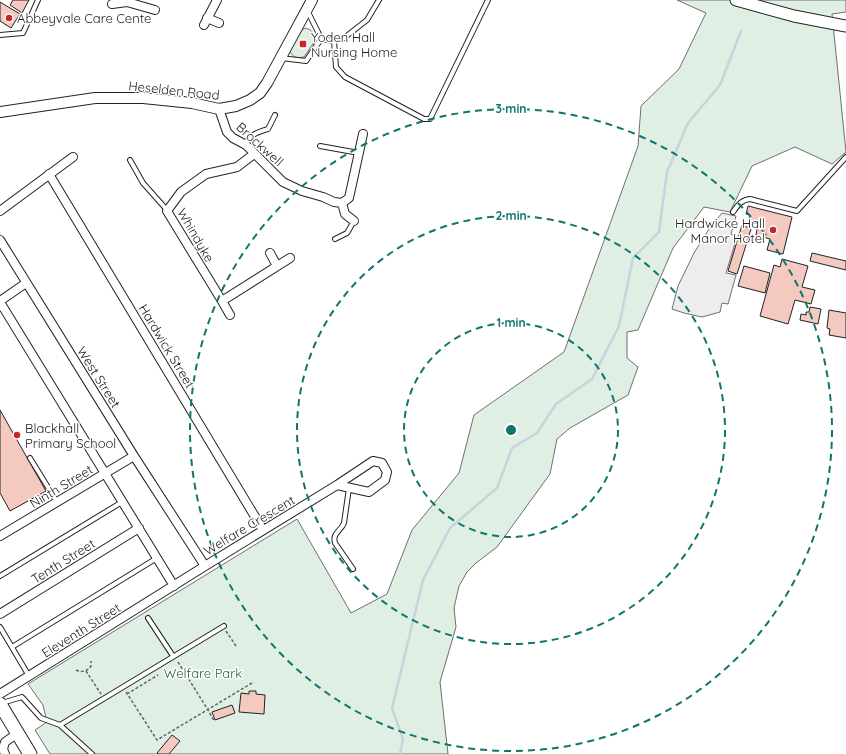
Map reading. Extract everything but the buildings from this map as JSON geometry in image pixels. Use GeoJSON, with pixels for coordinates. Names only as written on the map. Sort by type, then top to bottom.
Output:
{"type":"FeatureCollection","features":[{"type":"Feature","properties":{"kind":"main road"},"geometry":{"type":"LineString","coordinates":[[736,0],[794,16],[846,26]]}},
{"type":"Feature","properties":{"kind":"main road"},"geometry":{"type":"LineString","coordinates":[[0,704],[30,754]]}},
{"type":"Feature","properties":{"kind":"street"},"geometry":{"type":"LineString","coordinates":[[217,0],[206,21],[219,24]]}},
{"type":"Feature","properties":{"kind":"street","name":"Heselden Road"},"geometry":{"type":"LineString","coordinates":[[0,112],[95,98],[143,98],[192,103],[219,109],[236,106],[250,100],[260,93],[281,58],[312,0]]}},
{"type":"Feature","properties":{"kind":"street"},"geometry":{"type":"LineString","coordinates":[[112,4],[127,1],[155,10]]}},
{"type":"Feature","properties":{"kind":"street","name":"Brockwell"},"geometry":{"type":"LineString","coordinates":[[219,109],[227,132],[233,138],[244,144],[283,182],[302,192],[323,196],[334,202],[342,202]]}},
{"type":"Feature","properties":{"kind":"street"},"geometry":{"type":"LineString","coordinates":[[354,221],[345,214],[342,202],[349,198],[363,134]]}},
{"type":"Feature","properties":{"kind":"street","name":"Whindyke"},"geometry":{"type":"LineString","coordinates":[[230,315],[167,211],[181,192],[206,174],[237,167],[254,154]]}},
{"type":"Feature","properties":{"kind":"street"},"geometry":{"type":"LineString","coordinates":[[0,211],[73,157]]}},
{"type":"Feature","properties":{"kind":"street","name":"Hardwick Street"},"geometry":{"type":"LineString","coordinates":[[50,174],[263,530]]}},
{"type":"Feature","properties":{"kind":"street","name":"West Street"},"geometry":{"type":"LineString","coordinates":[[0,240],[134,456],[205,566]]}},
{"type":"Feature","properties":{"kind":"street"},"geometry":{"type":"LineString","coordinates":[[270,253],[277,266]]}},
{"type":"Feature","properties":{"kind":"street"},"geometry":{"type":"LineString","coordinates":[[222,301],[242,290],[290,258]]}},
{"type":"Feature","properties":{"kind":"street"},"geometry":{"type":"LineString","coordinates":[[26,283],[0,301],[4,317],[139,528],[174,586]]}},
{"type":"Feature","properties":{"kind":"street","name":"Ninth Street"},"geometry":{"type":"LineString","coordinates":[[0,536],[134,456]]}},
{"type":"Feature","properties":{"kind":"street","name":"Welfare Crescent"},"geometry":{"type":"LineString","coordinates":[[174,586],[337,486],[373,461],[382,463],[387,472],[385,480],[369,492],[337,486]]}},
{"type":"Feature","properties":{"kind":"street","name":"Tenth Street"},"geometry":{"type":"LineString","coordinates":[[0,614],[139,528]]}},
{"type":"Feature","properties":{"kind":"street","name":"Eleventh Street"},"geometry":{"type":"LineString","coordinates":[[0,694],[174,586]]}},
{"type":"Feature","properties":{"kind":"street"},"geometry":{"type":"LineString","coordinates":[[5,754],[3,749],[5,742],[18,733]]}},
{"type":"Feature","properties":{"kind":"lane"},"geometry":{"type":"LineString","coordinates":[[0,35],[23,33],[38,0]]}},
{"type":"Feature","properties":{"kind":"lane"},"geometry":{"type":"LineString","coordinates":[[320,39],[334,41],[344,38],[368,20],[379,0]]}},
{"type":"Feature","properties":{"kind":"lane"},"geometry":{"type":"LineString","coordinates":[[334,41],[336,67],[345,77],[424,119],[430,119],[488,0]]}},
{"type":"Feature","properties":{"kind":"lane"},"geometry":{"type":"LineString","coordinates":[[281,58],[306,61],[320,39],[307,10]]}},
{"type":"Feature","properties":{"kind":"lane"},"geometry":{"type":"LineString","coordinates":[[244,144],[249,137],[268,129],[275,115]]}},
{"type":"Feature","properties":{"kind":"lane"},"geometry":{"type":"LineString","coordinates":[[320,146],[359,153]]}},
{"type":"Feature","properties":{"kind":"lane"},"geometry":{"type":"LineString","coordinates":[[733,212],[739,203],[750,199],[797,211],[846,157]]}},
{"type":"Feature","properties":{"kind":"lane"},"geometry":{"type":"LineString","coordinates":[[130,160],[143,183],[167,211]]}},
{"type":"Feature","properties":{"kind":"lane"},"geometry":{"type":"LineString","coordinates":[[335,239],[347,232],[354,221]]}},
{"type":"Feature","properties":{"kind":"lane"},"geometry":{"type":"LineString","coordinates":[[30,458],[57,502]]}},
{"type":"Feature","properties":{"kind":"lane"},"geometry":{"type":"LineString","coordinates":[[349,488],[344,523],[334,535],[334,539],[335,544],[353,569]]}},
{"type":"Feature","properties":{"kind":"lane"},"geometry":{"type":"LineString","coordinates":[[0,576],[122,502]]}},
{"type":"Feature","properties":{"kind":"lane"},"geometry":{"type":"LineString","coordinates":[[12,647],[157,558]]}},
{"type":"Feature","properties":{"kind":"lane"},"geometry":{"type":"LineString","coordinates":[[148,618],[173,656]]}},
{"type":"Feature","properties":{"kind":"lane"},"geometry":{"type":"LineString","coordinates":[[60,725],[223,626]]}},
{"type":"Feature","properties":{"kind":"lane"},"geometry":{"type":"LineString","coordinates":[[0,627],[29,676]]}},
{"type":"Feature","properties":{"kind":"lane"},"geometry":{"type":"LineString","coordinates":[[0,704],[22,696],[41,718],[60,725],[92,754]]}},
{"type":"Feature","properties":{"kind":"path"},"geometry":{"type":"LineString","coordinates":[[223,626],[236,646]]}},
{"type":"Feature","properties":{"kind":"path"},"geometry":{"type":"LineString","coordinates":[[76,670],[82,672],[86,671],[91,666],[91,661]]}},
{"type":"Feature","properties":{"kind":"path"},"geometry":{"type":"LineString","coordinates":[[178,662],[214,721]]}},
{"type":"Feature","properties":{"kind":"path"},"geometry":{"type":"LineString","coordinates":[[86,671],[104,698]]}},
{"type":"Feature","properties":{"kind":"path"},"geometry":{"type":"LineString","coordinates":[[123,687],[157,740],[252,683]]}},
{"type":"Feature","properties":{"kind":"green space","name":"Welfare Park"},"geometry":{"type":"Polygon","coordinates":[[[677,0],[846,0],[846,12],[832,14],[846,152],[832,164],[795,147],[752,166],[730,212],[704,207],[673,248],[638,330],[627,332],[627,358],[638,367],[628,395],[570,428],[557,439],[550,474],[497,547],[467,572],[459,586],[454,608],[456,627],[440,682],[448,754],[50,754],[35,730],[47,722],[43,705],[28,684],[297,519],[351,613],[387,594],[412,530],[459,473],[474,415],[564,352],[638,146],[641,106],[679,69],[706,13],[677,0]]]}},
{"type":"Feature","properties":{"kind":"green space"},"geometry":{"type":"Polygon","coordinates":[[[305,28],[313,32],[315,41],[304,57],[296,57],[290,52],[298,35],[305,28]]]}},
{"type":"Feature","properties":{"kind":"shaded area"},"geometry":{"type":"Polygon","coordinates":[[[722,213],[736,216],[731,234],[737,237],[726,273],[736,275],[728,304],[722,303],[720,312],[702,317],[672,309],[678,286],[694,253],[711,226],[722,213]]]}},
{"type":"Feature","properties":{"kind":"waterway"},"geometry":{"type":"LineString","coordinates":[[400,754],[403,739],[392,708],[423,580],[450,528],[497,488],[512,448],[537,433],[556,404],[592,379],[619,326],[633,258],[659,232],[667,172],[688,123],[720,85],[741,31]]}},
{"type":"Feature","properties":{"kind":"place","name":"Abbeyvale Care Cente"},"geometry":{"type":"Point","coordinates":[9,18]}},
{"type":"Feature","properties":{"kind":"place","name":"Yoden Hall Nursing Home"},"geometry":{"type":"Point","coordinates":[303,44]}},
{"type":"Feature","properties":{"kind":"place","name":"Hardwicke Hall Manor Hotel"},"geometry":{"type":"Point","coordinates":[773,230]}},
{"type":"Feature","properties":{"kind":"place","name":"Blackhall Primary School"},"geometry":{"type":"Point","coordinates":[17,435]}}]}
